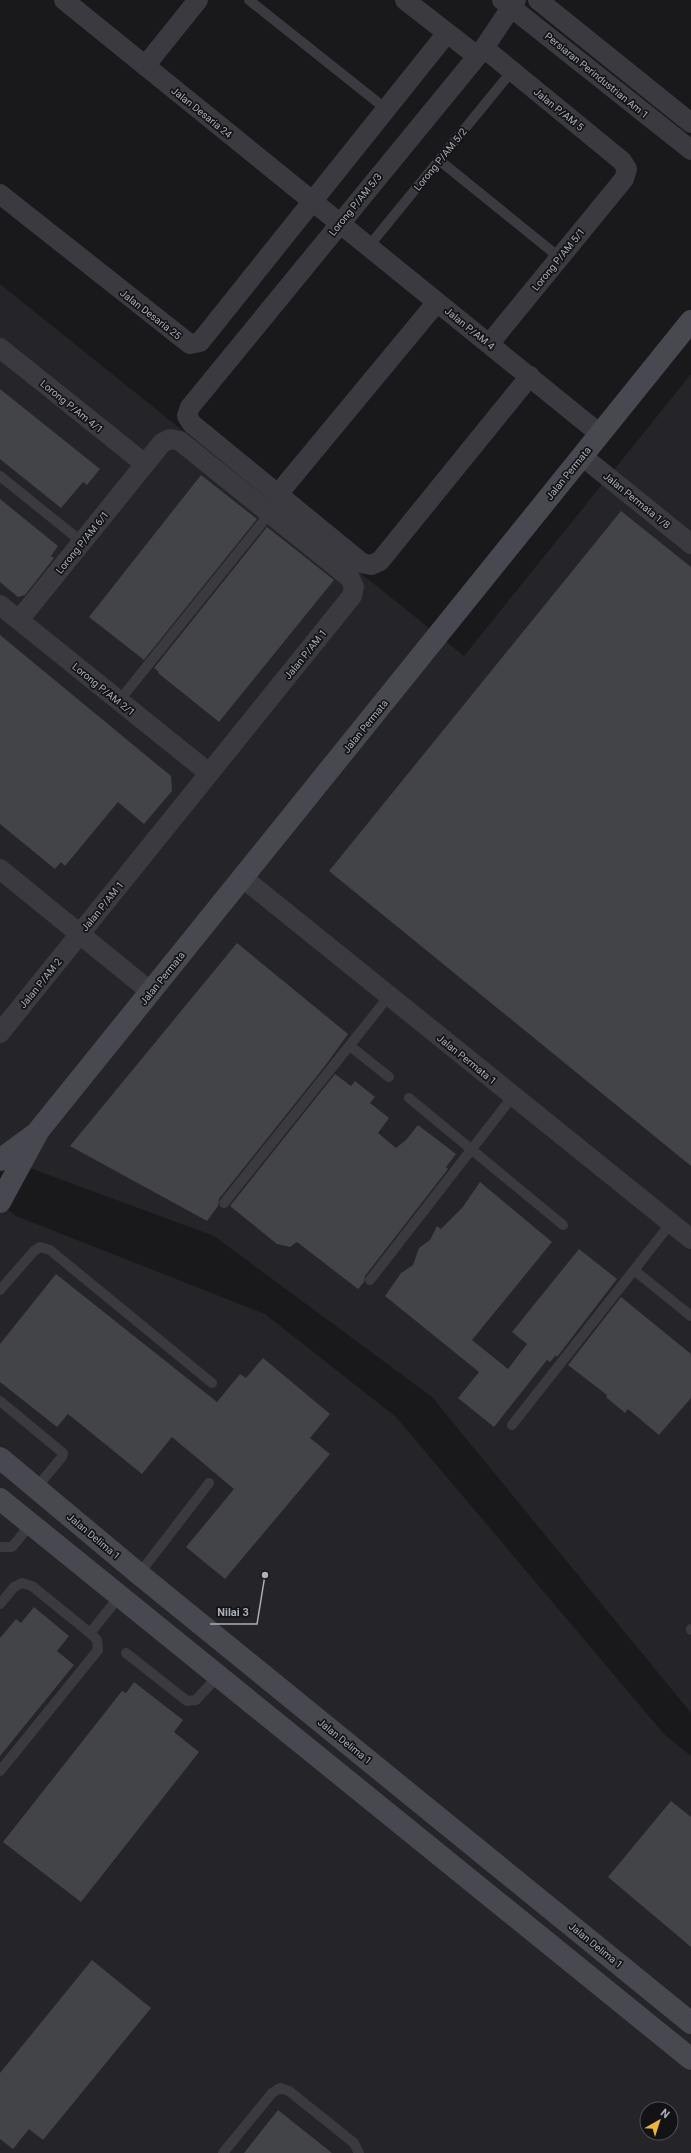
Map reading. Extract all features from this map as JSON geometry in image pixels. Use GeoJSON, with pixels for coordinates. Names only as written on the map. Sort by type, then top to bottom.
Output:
{"type":"FeatureCollection","features":[{"type":"Feature","properties":{"kind":"street","name":"Jalan Desaria 24"},"geometry":{"type":"LineString","coordinates":[[64,0],[340,223]]}},
{"type":"Feature","properties":{"kind":"street"},"geometry":{"type":"LineString","coordinates":[[145,66],[198,0]]}},
{"type":"Feature","properties":{"kind":"street","name":"Jalan P/AM 5"},"geometry":{"type":"LineString","coordinates":[[405,0],[447,33],[512,71],[622,161],[627,169],[626,174]]}},
{"type":"Feature","properties":{"kind":"street"},"geometry":{"type":"LineString","coordinates":[[538,0],[691,123]]}},
{"type":"Feature","properties":{"kind":"street","name":"Lorong P/AM 5/3"},"geometry":{"type":"LineString","coordinates":[[278,494],[192,424],[188,420],[188,411],[196,399],[480,52],[510,2]]}},
{"type":"Feature","properties":{"kind":"street","name":"Persiaran Perindustrian Am 1"},"geometry":{"type":"LineString","coordinates":[[510,2],[691,150]]}},
{"type":"Feature","properties":{"kind":"street","name":"Jalan Desaria 25"},"geometry":{"type":"LineString","coordinates":[[0,194],[186,341],[195,344],[204,339],[447,33]]}},
{"type":"Feature","properties":{"kind":"street","name":"Lorong P/AM 5/1"},"geometry":{"type":"LineString","coordinates":[[489,344],[560,258],[626,174]]}},
{"type":"Feature","properties":{"kind":"street","name":"Jalan P/AM 4"},"geometry":{"type":"LineString","coordinates":[[340,223],[600,434]]}},
{"type":"Feature","properties":{"kind":"street"},"geometry":{"type":"LineString","coordinates":[[437,302],[278,494],[362,562],[366,565],[376,564],[385,555],[530,376]]}},
{"type":"Feature","properties":{"kind":"street","name":"Jalan Permata"},"geometry":{"type":"LineString","coordinates":[[0,1202],[39,1130],[691,321]]}},
{"type":"Feature","properties":{"kind":"street","name":"Lorong P/Am 4/1"},"geometry":{"type":"LineString","coordinates":[[0,348],[145,464]]}},
{"type":"Feature","properties":{"kind":"street","name":"Jalan P/AM 1"},"geometry":{"type":"LineString","coordinates":[[80,934],[354,592],[354,587],[350,578],[175,439],[170,438],[162,443],[145,464]]}},
{"type":"Feature","properties":{"kind":"street","name":"Jalan Permata 1/8"},"geometry":{"type":"LineString","coordinates":[[582,456],[691,544]]}},
{"type":"Feature","properties":{"kind":"street","name":"Lorong P/AM 6/1"},"geometry":{"type":"LineString","coordinates":[[19,620],[145,464]]}},
{"type":"Feature","properties":{"kind":"street","name":"Lorong P/AM 2/1"},"geometry":{"type":"LineString","coordinates":[[0,605],[209,773]]}},
{"type":"Feature","properties":{"kind":"street"},"geometry":{"type":"LineString","coordinates":[[0,869],[151,992]]}},
{"type":"Feature","properties":{"kind":"street","name":"Jalan Permata 1"},"geometry":{"type":"LineString","coordinates":[[243,878],[691,1239]]}},
{"type":"Feature","properties":{"kind":"street","name":"Jalan P/AM 2"},"geometry":{"type":"LineString","coordinates":[[0,1033],[80,934]]}},
{"type":"Feature","properties":{"kind":"street","name":"Jalan Permata"},"geometry":{"type":"LineString","coordinates":[[0,1160],[39,1130]]}},
{"type":"Feature","properties":{"kind":"street","name":"Jalan Delima 1"},"geometry":{"type":"LineString","coordinates":[[0,1458],[37,1487],[139,1574],[691,2023]]}},
{"type":"Feature","properties":{"kind":"street"},"geometry":{"type":"LineString","coordinates":[[0,1499],[119,1597],[691,2059]]}},
{"type":"Feature","properties":{"kind":"lane"},"geometry":{"type":"LineString","coordinates":[[249,0],[386,109]]}},
{"type":"Feature","properties":{"kind":"lane","name":"Lorong P/AM 5/2"},"geometry":{"type":"LineString","coordinates":[[368,246],[512,71]]}},
{"type":"Feature","properties":{"kind":"lane"},"geometry":{"type":"LineString","coordinates":[[439,160],[560,258]]}},
{"type":"Feature","properties":{"kind":"lane"},"geometry":{"type":"LineString","coordinates":[[0,476],[82,542]]}},
{"type":"Feature","properties":{"kind":"lane"},"geometry":{"type":"LineString","coordinates":[[119,701],[270,514]]}},
{"type":"Feature","properties":{"kind":"lane"},"geometry":{"type":"LineString","coordinates":[[224,1203],[389,996]]}},
{"type":"Feature","properties":{"kind":"lane"},"geometry":{"type":"LineString","coordinates":[[350,1046],[389,1077]]}},
{"type":"Feature","properties":{"kind":"lane"},"geometry":{"type":"LineString","coordinates":[[370,1280],[513,1096]]}},
{"type":"Feature","properties":{"kind":"lane"},"geometry":{"type":"LineString","coordinates":[[409,1098],[563,1226]]}},
{"type":"Feature","properties":{"kind":"lane"},"geometry":{"type":"LineString","coordinates":[[512,1425],[671,1223]]}},
{"type":"Feature","properties":{"kind":"lane"},"geometry":{"type":"LineString","coordinates":[[0,1290],[34,1251],[40,1247],[50,1250],[212,1383]]}},
{"type":"Feature","properties":{"kind":"lane"},"geometry":{"type":"LineString","coordinates":[[634,1270],[691,1316]]}},
{"type":"Feature","properties":{"kind":"lane"},"geometry":{"type":"LineString","coordinates":[[0,1401],[63,1453],[62,1457],[37,1487]]}},
{"type":"Feature","properties":{"kind":"lane"},"geometry":{"type":"LineString","coordinates":[[139,1574],[209,1483]]}},
{"type":"Feature","properties":{"kind":"lane"},"geometry":{"type":"LineString","coordinates":[[0,1547],[12,1547],[31,1524]]}},
{"type":"Feature","properties":{"kind":"lane"},"geometry":{"type":"LineString","coordinates":[[0,1604],[14,1587],[22,1583],[32,1586],[90,1633],[97,1640],[98,1650],[0,1771]]}},
{"type":"Feature","properties":{"kind":"lane"},"geometry":{"type":"LineString","coordinates":[[90,1633],[119,1597]]}},
{"type":"Feature","properties":{"kind":"lane"},"geometry":{"type":"LineString","coordinates":[[126,1653],[187,1701],[196,1700],[218,1676]]}},
{"type":"Feature","properties":{"kind":"lane"},"geometry":{"type":"LineString","coordinates":[[223,2153],[272,2092],[280,2088],[289,2090],[354,2143],[359,2153]]}},
{"type":"Feature","properties":{"kind":"shaded area"},"geometry":{"type":"Polygon","coordinates":[[[0,284],[464,656],[691,374],[691,1713],[432,1397],[214,1236],[0,1157],[0,284]]]}},
{"type":"Feature","properties":{"kind":"shaded area"},"geometry":{"type":"Polygon","coordinates":[[[0,1203],[16,1216],[265,1314],[396,1417],[664,1734],[691,1756],[691,2153],[0,2153],[0,1203]]]}},
{"type":"Feature","properties":{"kind":"building"},"geometry":{"type":"Polygon","coordinates":[[[0,389],[100,469],[87,485],[83,482],[61,508],[0,459],[0,389]]]}},
{"type":"Feature","properties":{"kind":"building"},"geometry":{"type":"Polygon","coordinates":[[[201,475],[257,519],[144,660],[89,617],[201,475]]]}},
{"type":"Feature","properties":{"kind":"building"},"geometry":{"type":"Polygon","coordinates":[[[0,499],[58,546],[51,556],[54,558],[25,595],[18,597],[0,582],[0,499]]]}},
{"type":"Feature","properties":{"kind":"building"},"geometry":{"type":"Polygon","coordinates":[[[621,511],[691,567],[691,1166],[329,871],[621,511]]]}},
{"type":"Feature","properties":{"kind":"building"},"geometry":{"type":"Polygon","coordinates":[[[267,527],[334,580],[219,722],[158,673],[159,672],[154,668],[267,527]]]}},
{"type":"Feature","properties":{"kind":"building"},"geometry":{"type":"Polygon","coordinates":[[[0,635],[171,776],[172,791],[144,824],[118,802],[65,866],[61,862],[55,869],[0,824],[0,635]]]}},
{"type":"Feature","properties":{"kind":"building"},"geometry":{"type":"Polygon","coordinates":[[[237,943],[348,1034],[325,1066],[219,1199],[218,1206],[207,1221],[70,1146],[237,943]]]}},
{"type":"Feature","properties":{"kind":"building"},"geometry":{"type":"Polygon","coordinates":[[[335,1074],[351,1086],[355,1081],[375,1097],[370,1103],[389,1118],[378,1133],[396,1148],[406,1140],[418,1125],[456,1154],[446,1167],[448,1169],[365,1276],[364,1282],[358,1289],[297,1242],[290,1247],[277,1244],[230,1206],[335,1074]]]}},
{"type":"Feature","properties":{"kind":"building"},"geometry":{"type":"Polygon","coordinates":[[[480,1182],[552,1242],[472,1340],[508,1369],[527,1344],[512,1332],[579,1249],[617,1279],[557,1357],[556,1355],[550,1362],[547,1360],[494,1427],[458,1398],[479,1372],[385,1296],[401,1273],[413,1265],[419,1248],[430,1240],[437,1226],[441,1229],[462,1208],[480,1182]]]}},
{"type":"Feature","properties":{"kind":"building"},"geometry":{"type":"Polygon","coordinates":[[[56,1274],[217,1402],[240,1374],[246,1378],[263,1358],[330,1414],[310,1438],[330,1454],[225,1579],[186,1547],[234,1489],[172,1437],[142,1474],[68,1414],[57,1427],[0,1382],[0,1344],[56,1274]]]}},
{"type":"Feature","properties":{"kind":"building"},"geometry":{"type":"Polygon","coordinates":[[[621,1297],[691,1354],[691,1398],[659,1435],[628,1409],[625,1413],[606,1397],[607,1395],[568,1365],[621,1297]]]}},
{"type":"Feature","properties":{"kind":"building"},"geometry":{"type":"Polygon","coordinates":[[[34,1607],[69,1636],[57,1651],[74,1665],[0,1756],[0,1638],[16,1619],[21,1623],[34,1607]]]}},
{"type":"Feature","properties":{"kind":"building"},"geometry":{"type":"Polygon","coordinates":[[[134,1682],[183,1720],[174,1732],[199,1752],[81,1902],[3,1842],[122,1691],[126,1693],[134,1682]]]}},
{"type":"Feature","properties":{"kind":"building"},"geometry":{"type":"Polygon","coordinates":[[[671,1801],[691,1817],[691,1947],[608,1877],[671,1801]]]}},
{"type":"Feature","properties":{"kind":"building"},"geometry":{"type":"Polygon","coordinates":[[[92,1960],[151,2008],[43,2140],[29,2129],[13,2149],[0,2139],[0,2073],[92,1960]]]}},
{"type":"Feature","properties":{"kind":"building"},"geometry":{"type":"Polygon","coordinates":[[[278,2110],[332,2153],[244,2153],[278,2110]]]}},
{"type":"Feature","properties":{"kind":"place","name":"Nilai 3"},"geometry":{"type":"Point","coordinates":[265,1575]}}]}
